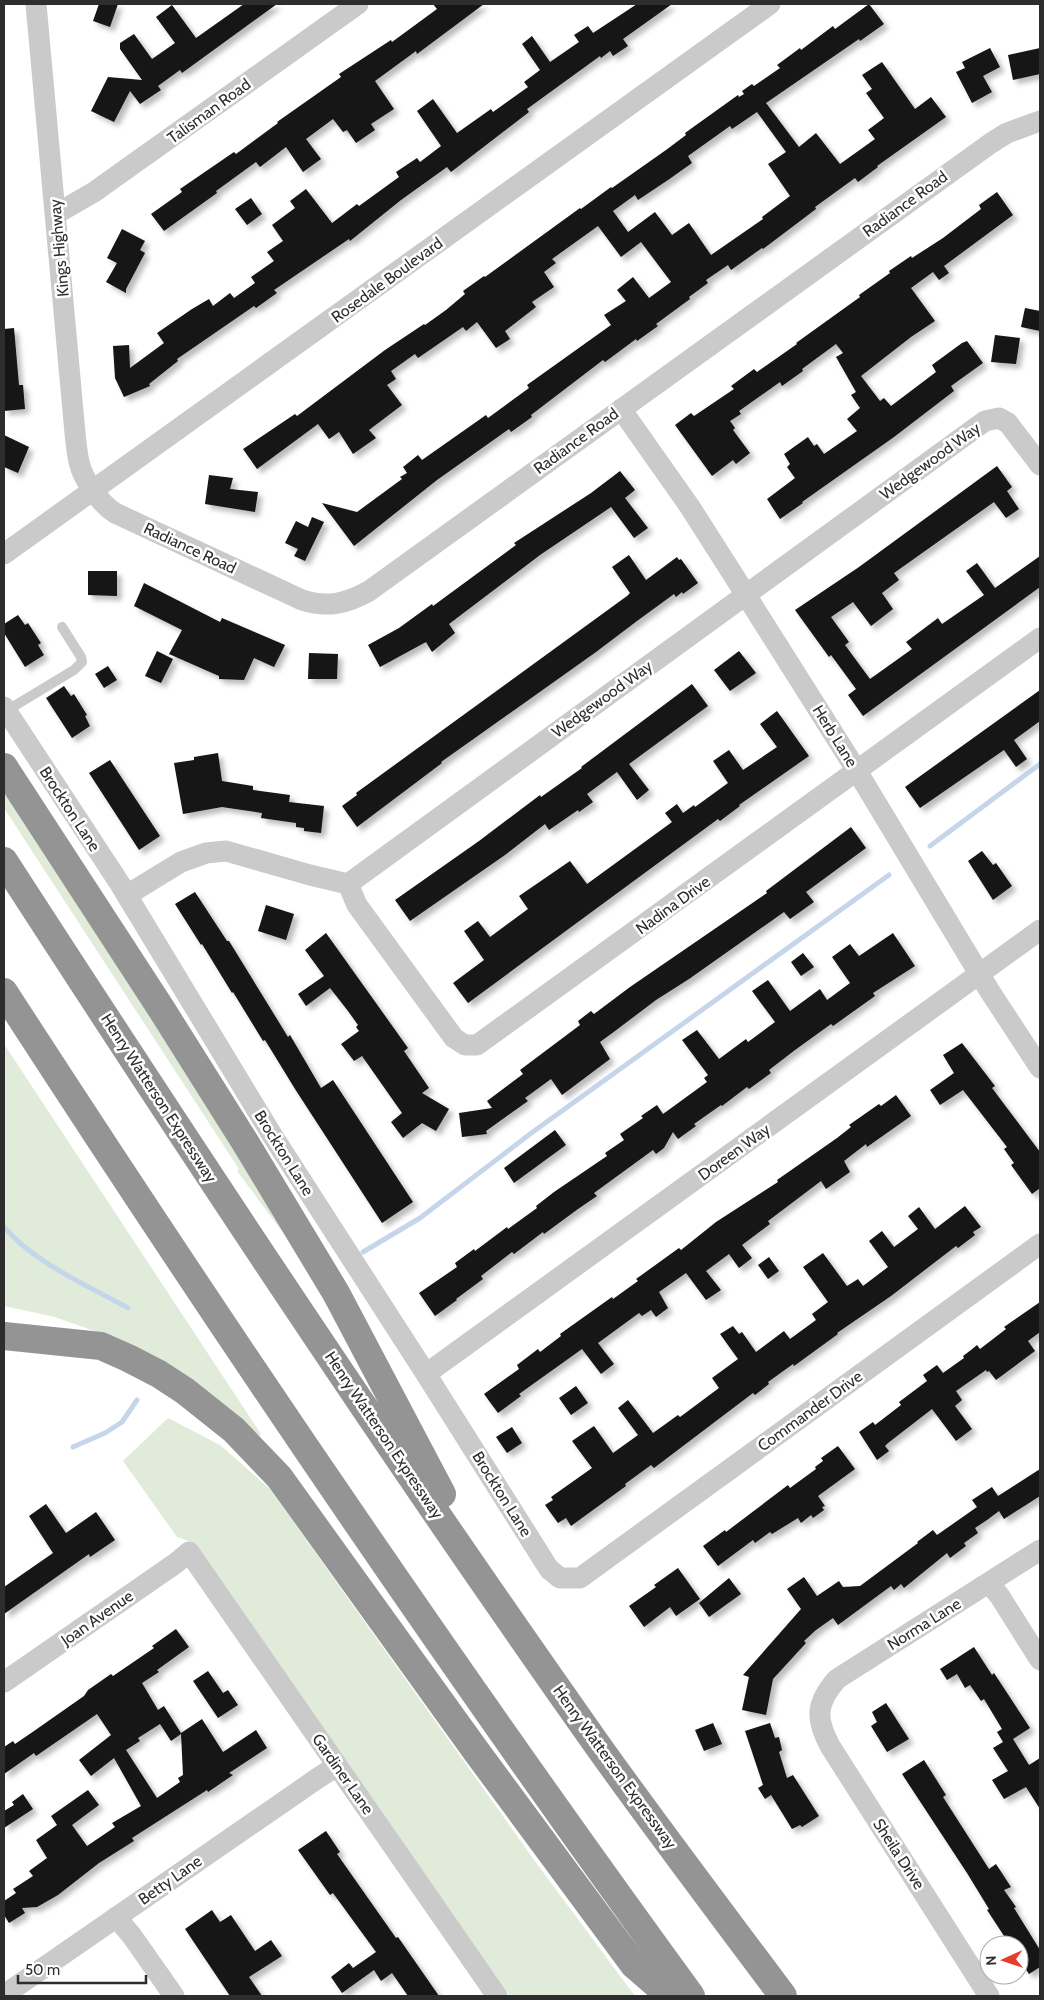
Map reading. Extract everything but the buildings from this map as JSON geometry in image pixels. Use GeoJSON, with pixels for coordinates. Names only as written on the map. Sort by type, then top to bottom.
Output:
{"type":"FeatureCollection","features":[{"type":"Feature","properties":{"kind":"highway"},"geometry":{"type":"LineString","coordinates":[[4,767],[162,1010],[245,1142],[336,1293],[503,1610]]}},
{"type":"Feature","properties":{"kind":"highway","name":"Henry Watterson Expressway"},"geometry":{"type":"LineString","coordinates":[[4,861],[195,1153],[503,1610],[601,1749],[783,1996]]}},
{"type":"Feature","properties":{"kind":"highway"},"geometry":{"type":"LineString","coordinates":[[4,992],[247,1364],[531,1775],[691,1996]]}},
{"type":"Feature","properties":{"kind":"highway"},"geometry":{"type":"LineString","coordinates":[[4,1318],[19,1321],[66,1343]]}},
{"type":"Feature","properties":{"kind":"highway"},"geometry":{"type":"LineString","coordinates":[[4,1336],[101,1346],[158,1374],[185,1392],[234,1430],[279,1477],[482,1759],[634,1965],[670,1996]]}},
{"type":"Feature","properties":{"kind":"street","name":"Kings Highway"},"geometry":{"type":"LineString","coordinates":[[36,4],[79,462],[93,490]]}},
{"type":"Feature","properties":{"kind":"street","name":"Talisman Road"},"geometry":{"type":"LineString","coordinates":[[56,214],[94,192],[358,4]]}},
{"type":"Feature","properties":{"kind":"street","name":"Rosedale Boulevard"},"geometry":{"type":"LineString","coordinates":[[4,554],[121,472],[770,4]]}},
{"type":"Feature","properties":{"kind":"street","name":"Radiance Road"},"geometry":{"type":"LineString","coordinates":[[93,490],[106,507],[115,514],[302,600],[323,605],[340,604],[353,600],[990,143],[1007,133],[1040,121]]}},
{"type":"Feature","properties":{"kind":"street","name":"Herb Lane"},"geometry":{"type":"LineString","coordinates":[[621,409],[690,507],[746,595],[1040,1068]]}},
{"type":"Feature","properties":{"kind":"street","name":"Wedgewood Way"},"geometry":{"type":"LineString","coordinates":[[348,884],[985,421],[999,418],[1008,423],[1040,465]]}},
{"type":"Feature","properties":{"kind":"street","name":"Nadina Drive"},"geometry":{"type":"LineString","coordinates":[[348,884],[357,904],[454,1038],[465,1045],[478,1045],[1040,638]]}},
{"type":"Feature","properties":{"kind":"street","name":"Brockton Lane"},"geometry":{"type":"LineString","coordinates":[[5,709],[127,895],[277,1142],[549,1569],[560,1578],[580,1578]]}},
{"type":"Feature","properties":{"kind":"street"},"geometry":{"type":"LineString","coordinates":[[127,895],[181,862],[206,853],[226,852],[310,876],[348,884]]}},
{"type":"Feature","properties":{"kind":"street","name":"Doreen Way"},"geometry":{"type":"LineString","coordinates":[[426,1374],[1040,930]]}},
{"type":"Feature","properties":{"kind":"street","name":"Commander Drive"},"geometry":{"type":"LineString","coordinates":[[580,1578],[1040,1244]]}},
{"type":"Feature","properties":{"kind":"street","name":"Norma Lane"},"geometry":{"type":"LineString","coordinates":[[820,1708],[822,1700],[837,1679],[990,1584],[1040,1550]]}},
{"type":"Feature","properties":{"kind":"street","name":"Joan Avenue"},"geometry":{"type":"LineString","coordinates":[[4,1682],[176,1563],[189,1552]]}},
{"type":"Feature","properties":{"kind":"street","name":"Gardiner Lane"},"geometry":{"type":"LineString","coordinates":[[189,1552],[497,1996]]}},
{"type":"Feature","properties":{"kind":"street"},"geometry":{"type":"LineString","coordinates":[[990,1584],[1040,1660]]}},
{"type":"Feature","properties":{"kind":"street","name":"Sheila Drive"},"geometry":{"type":"LineString","coordinates":[[820,1708],[819,1720],[830,1746],[989,1996]]}},
{"type":"Feature","properties":{"kind":"street","name":"Betty Lane"},"geometry":{"type":"LineString","coordinates":[[4,1995],[337,1766]]}},
{"type":"Feature","properties":{"kind":"street"},"geometry":{"type":"LineString","coordinates":[[116,1917],[132,1936],[174,1996]]}},
{"type":"Feature","properties":{"kind":"lane"},"geometry":{"type":"LineString","coordinates":[[5,709],[74,670],[82,662],[82,657],[62,627]]}},
{"type":"Feature","properties":{"kind":"green space"},"geometry":{"type":"Polygon","coordinates":[[[4,784],[227,1131],[292,1245],[237,1171],[239,1169],[4,808],[4,784]]]}},
{"type":"Feature","properties":{"kind":"green space"},"geometry":{"type":"Polygon","coordinates":[[[4,1044],[261,1434],[258,1437],[114,1338],[55,1317],[4,1306],[4,1044]]]}},
{"type":"Feature","properties":{"kind":"green space"},"geometry":{"type":"Polygon","coordinates":[[[168,1418],[220,1445],[270,1489],[537,1864],[635,1996],[510,1996],[192,1542],[177,1537],[123,1461],[168,1418]]]}},
{"type":"Feature","properties":{"kind":"waterway"},"geometry":{"type":"LineString","coordinates":[[930,846],[1040,764]]}},
{"type":"Feature","properties":{"kind":"waterway"},"geometry":{"type":"LineString","coordinates":[[363,1252],[420,1218],[530,1134],[889,875]]}},
{"type":"Feature","properties":{"kind":"waterway"},"geometry":{"type":"LineString","coordinates":[[4,1227],[46,1263],[128,1308]]}},
{"type":"Feature","properties":{"kind":"waterway"},"geometry":{"type":"LineString","coordinates":[[73,1447],[105,1433],[122,1422],[137,1400]]}}]}
